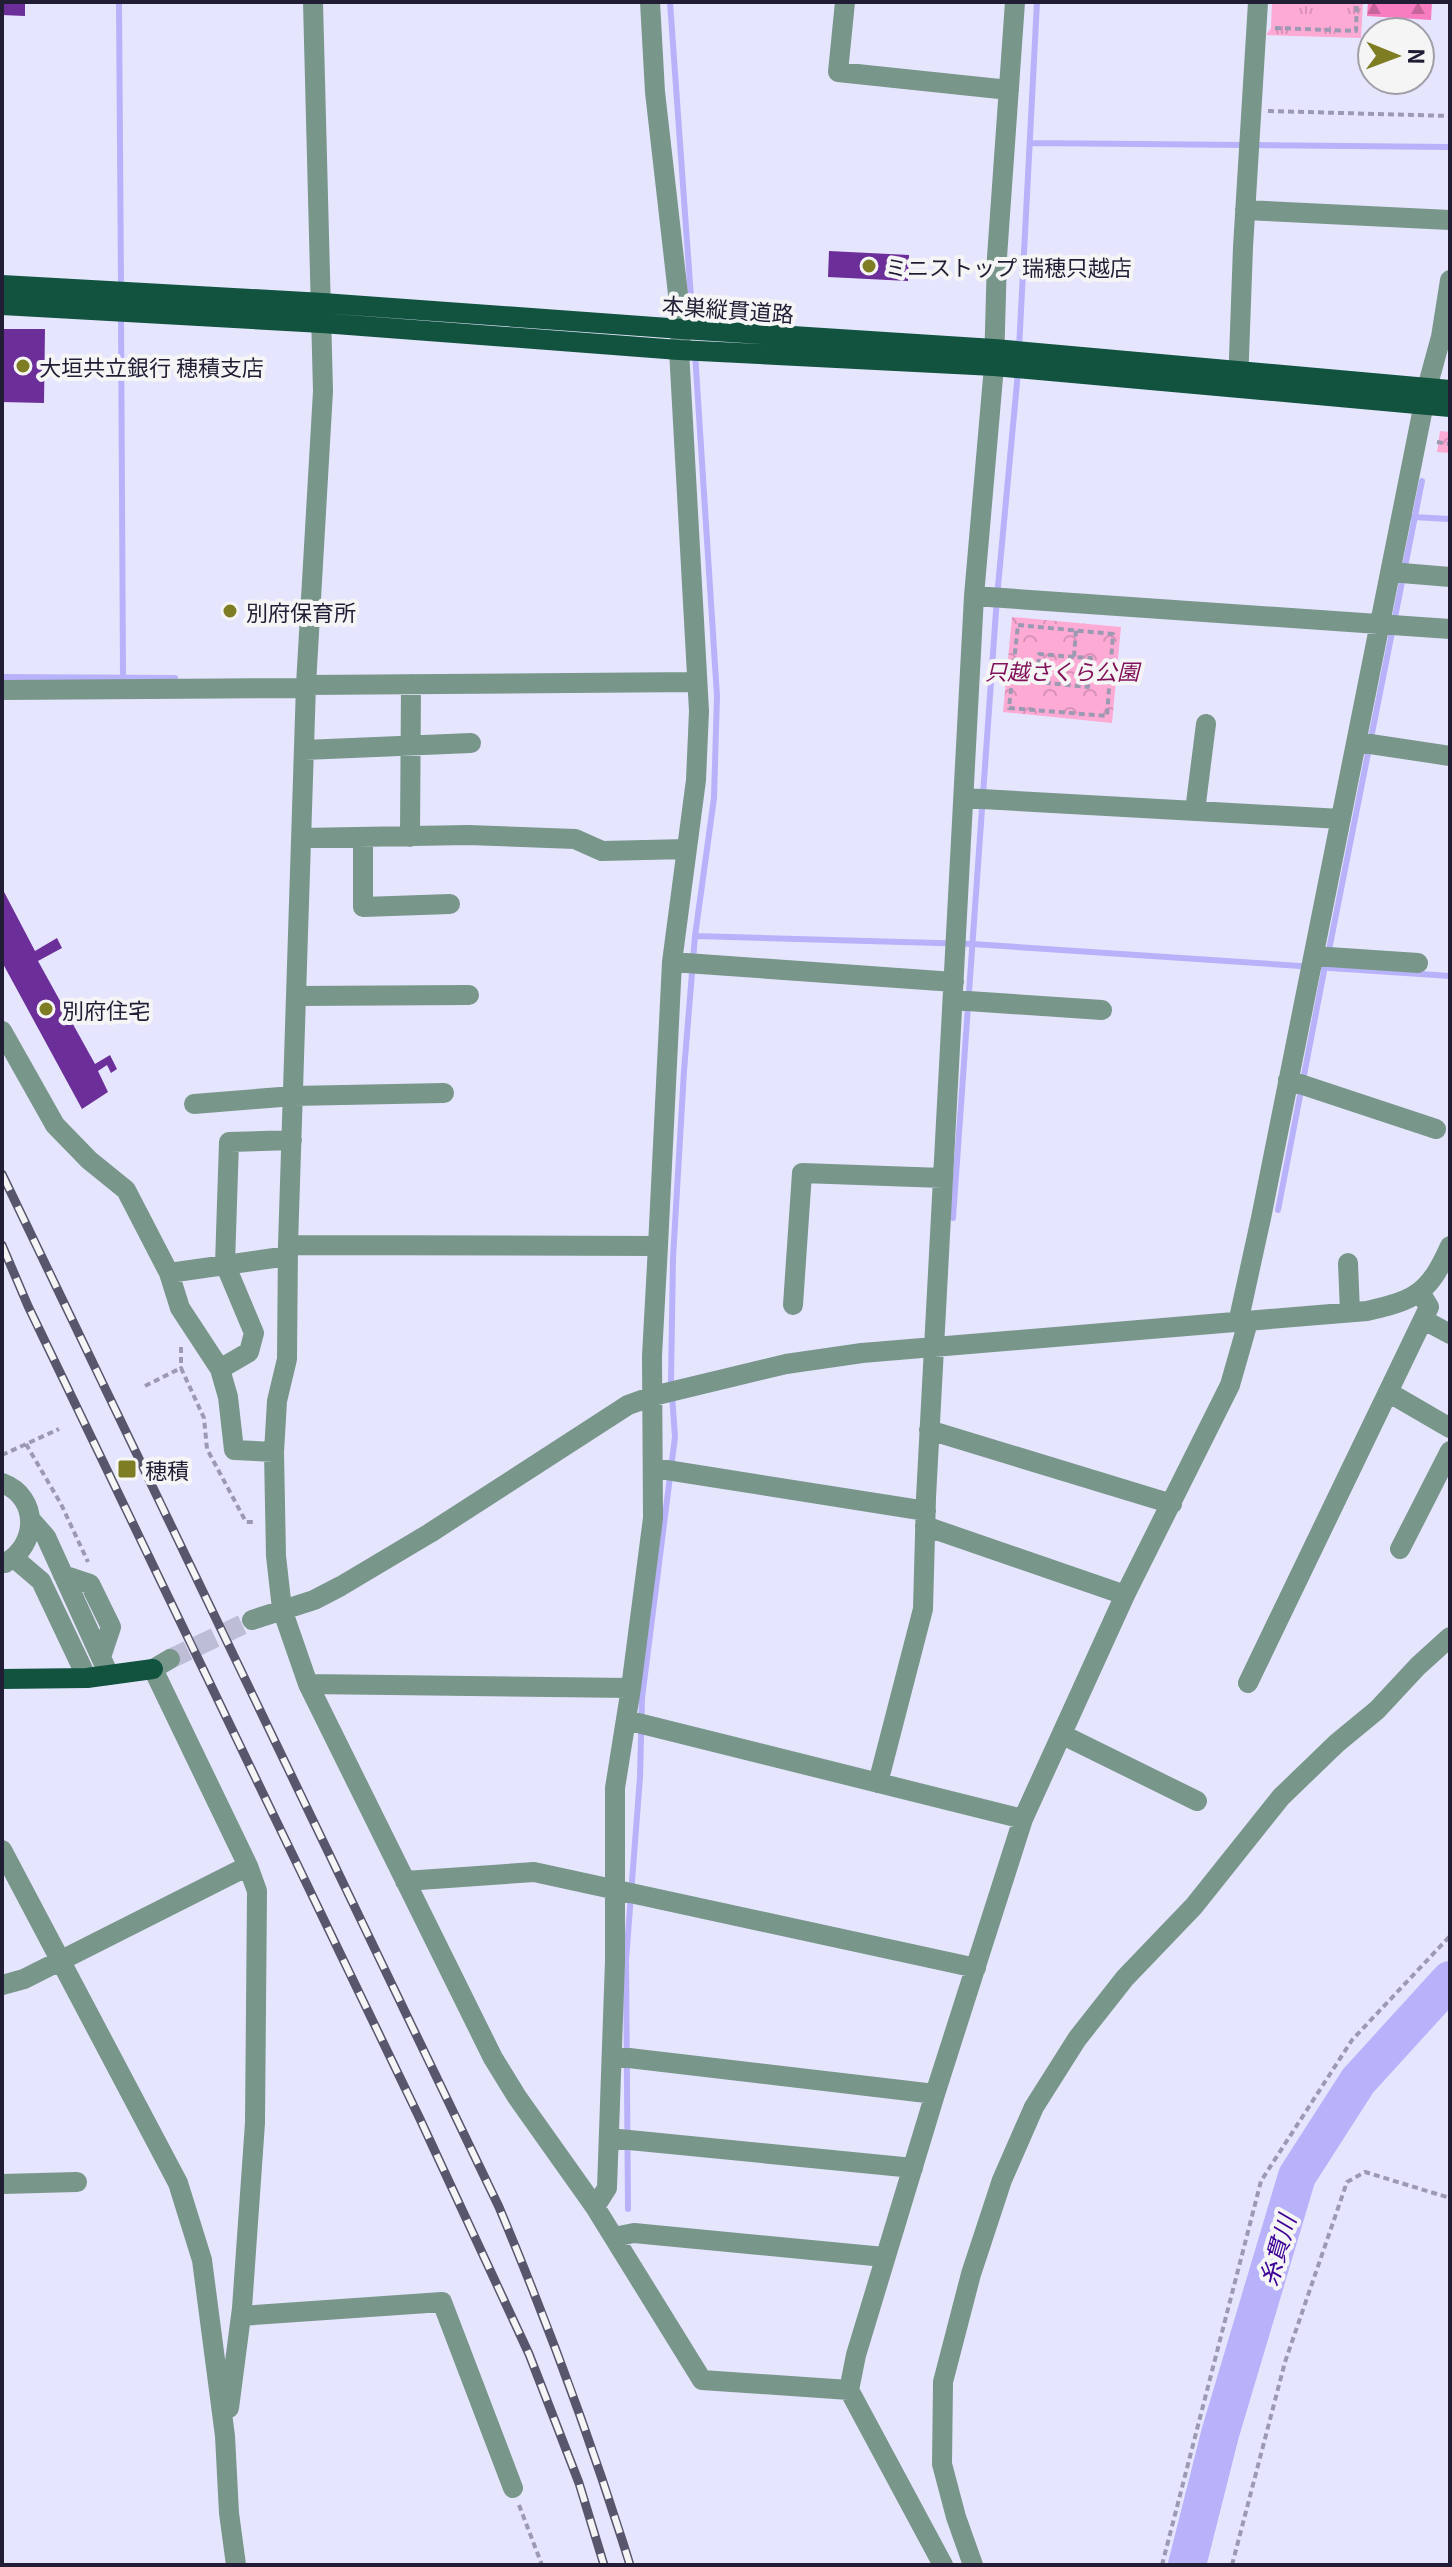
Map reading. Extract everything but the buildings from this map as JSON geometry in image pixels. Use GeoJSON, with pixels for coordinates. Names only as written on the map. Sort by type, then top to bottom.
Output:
{"type":"FeatureCollection","features":[{"type":"Feature","properties":{"kind":"main road","name":"本巣縦貫道路"},"geometry":{"type":"LineString","coordinates":[[2,285],[681,340],[994,357],[1425,396],[1450,407]]}},
{"type":"Feature","properties":{"kind":"main road","name":"本巣縦貫道路"},"geometry":{"type":"LineString","coordinates":[[2,305],[322,313]]}},
{"type":"Feature","properties":{"kind":"main road","name":"本巣縦貫道路"},"geometry":{"type":"LineString","coordinates":[[1425,396],[1450,390]]}},
{"type":"Feature","properties":{"kind":"main road"},"geometry":{"type":"LineString","coordinates":[[2,1679],[87,1678],[105,1666],[162,1664]]}},
{"type":"Feature","properties":{"kind":"street"},"geometry":{"type":"LineString","coordinates":[[313,2],[323,391],[306,687],[287,1359],[277,1401],[274,1452],[275,1523],[282,1609],[308,1684],[493,2058],[595,2207],[702,2380],[849,2390]]}},
{"type":"Feature","properties":{"kind":"street"},"geometry":{"type":"LineString","coordinates":[[595,2207],[607,2188],[615,1788],[653,1518],[652,1356],[672,962],[696,780],[699,711],[681,340],[655,92],[650,2]]}},
{"type":"Feature","properties":{"kind":"street"},"geometry":{"type":"LineString","coordinates":[[845,2],[838,72],[1009,90]]}},
{"type":"Feature","properties":{"kind":"street"},"geometry":{"type":"LineString","coordinates":[[878,1783],[923,1609],[929,1430],[974,596],[994,357],[997,257],[1015,2]]}},
{"type":"Feature","properties":{"kind":"street"},"geometry":{"type":"LineString","coordinates":[[1239,379],[1245,210],[1258,2]]}},
{"type":"Feature","properties":{"kind":"street"},"geometry":{"type":"LineString","coordinates":[[1245,210],[1450,220]]}},
{"type":"Feature","properties":{"kind":"street"},"geometry":{"type":"LineString","coordinates":[[943,2565],[849,2390],[856,2355],[884,2257],[1023,1819],[1125,1595],[1230,1385],[1288,1080],[1425,396],[1441,337],[1450,280]]}},
{"type":"Feature","properties":{"kind":"street"},"geometry":{"type":"LineString","coordinates":[[1390,572],[1450,577]]}},
{"type":"Feature","properties":{"kind":"street"},"geometry":{"type":"LineString","coordinates":[[974,596],[1450,629]]}},
{"type":"Feature","properties":{"kind":"street"},"geometry":{"type":"LineString","coordinates":[[2,690],[697,682]]}},
{"type":"Feature","properties":{"kind":"street"},"geometry":{"type":"LineString","coordinates":[[410,837],[411,684]]}},
{"type":"Feature","properties":{"kind":"street"},"geometry":{"type":"LineString","coordinates":[[1195,811],[1206,724]]}},
{"type":"Feature","properties":{"kind":"street"},"geometry":{"type":"LineString","coordinates":[[1357,742],[1450,756]]}},
{"type":"Feature","properties":{"kind":"street"},"geometry":{"type":"LineString","coordinates":[[304,750],[471,743]]}},
{"type":"Feature","properties":{"kind":"street"},"geometry":{"type":"LineString","coordinates":[[964,798],[1341,819]]}},
{"type":"Feature","properties":{"kind":"street"},"geometry":{"type":"LineString","coordinates":[[301,838],[468,835],[575,839],[602,851],[687,849]]}},
{"type":"Feature","properties":{"kind":"street"},"geometry":{"type":"LineString","coordinates":[[363,838],[363,907],[450,904]]}},
{"type":"Feature","properties":{"kind":"street"},"geometry":{"type":"LineString","coordinates":[[1314,956],[1418,963]]}},
{"type":"Feature","properties":{"kind":"street"},"geometry":{"type":"LineString","coordinates":[[672,962],[1102,1010]]}},
{"type":"Feature","properties":{"kind":"street"},"geometry":{"type":"LineString","coordinates":[[296,996],[469,995]]}},
{"type":"Feature","properties":{"kind":"street"},"geometry":{"type":"LineString","coordinates":[[2,1031],[55,1125],[89,1160],[126,1190],[169,1273],[180,1308],[220,1369],[228,1397],[234,1450],[274,1452]]}},
{"type":"Feature","properties":{"kind":"street"},"geometry":{"type":"LineString","coordinates":[[1288,1080],[1436,1129]]}},
{"type":"Feature","properties":{"kind":"street"},"geometry":{"type":"LineString","coordinates":[[194,1104],[293,1096],[444,1093]]}},
{"type":"Feature","properties":{"kind":"street"},"geometry":{"type":"LineString","coordinates":[[220,1369],[249,1352],[254,1333],[225,1264],[229,1142],[292,1140]]}},
{"type":"Feature","properties":{"kind":"street"},"geometry":{"type":"LineString","coordinates":[[793,1305],[802,1173],[943,1178]]}},
{"type":"Feature","properties":{"kind":"street"},"geometry":{"type":"LineString","coordinates":[[169,1273],[288,1251],[658,1246]]}},
{"type":"Feature","properties":{"kind":"street"},"geometry":{"type":"LineString","coordinates":[[252,1620],[314,1600],[341,1586],[430,1533],[598,1422],[628,1405],[653,1396],[786,1364],[862,1353],[1243,1323],[1403,1303],[1420,1292],[1439,1271],[1450,1246]]}},
{"type":"Feature","properties":{"kind":"street"},"geometry":{"type":"LineString","coordinates":[[1348,1263],[1350,1312]]}},
{"type":"Feature","properties":{"kind":"street"},"geometry":{"type":"LineString","coordinates":[[1248,1683],[1424,1320],[1429,1307],[1420,1292]]}},
{"type":"Feature","properties":{"kind":"street"},"geometry":{"type":"LineString","coordinates":[[1424,1320],[1450,1334]]}},
{"type":"Feature","properties":{"kind":"street"},"geometry":{"type":"LineString","coordinates":[[1388,1392],[1450,1428]]}},
{"type":"Feature","properties":{"kind":"street"},"geometry":{"type":"LineString","coordinates":[[929,1430],[1172,1504]]}},
{"type":"Feature","properties":{"kind":"street"},"geometry":{"type":"LineString","coordinates":[[1400,1549],[1450,1451]]}},
{"type":"Feature","properties":{"kind":"street"},"geometry":{"type":"LineString","coordinates":[[654,1468],[925,1518],[1125,1595]]}},
{"type":"Feature","properties":{"kind":"street"},"geometry":{"type":"LineString","coordinates":[[2,1483],[19,1493],[31,1520],[30,1535],[24,1548],[8,1562],[41,1581],[87,1678]]}},
{"type":"Feature","properties":{"kind":"street"},"geometry":{"type":"LineString","coordinates":[[31,1520],[46,1537],[105,1666]]}},
{"type":"Feature","properties":{"kind":"street"},"geometry":{"type":"LineString","coordinates":[[973,2565],[942,2464],[943,2382],[971,2274],[1002,2180],[1034,2107],[1077,2039],[1125,1978],[1194,1906],[1281,1797],[1337,1743],[1377,1710],[1450,1637]]}},
{"type":"Feature","properties":{"kind":"street"},"geometry":{"type":"LineString","coordinates":[[162,1664],[257,1891],[255,2123],[241,2316],[225,2436]]}},
{"type":"Feature","properties":{"kind":"street"},"geometry":{"type":"LineString","coordinates":[[308,1684],[631,1688]]}},
{"type":"Feature","properties":{"kind":"street"},"geometry":{"type":"LineString","coordinates":[[626,1720],[1023,1819]]}},
{"type":"Feature","properties":{"kind":"street"},"geometry":{"type":"LineString","coordinates":[[1063,1735],[1197,1801]]}},
{"type":"Feature","properties":{"kind":"street"},"geometry":{"type":"LineString","coordinates":[[2,1850],[178,2183],[202,2260],[225,2436],[229,2513],[236,2565]]}},
{"type":"Feature","properties":{"kind":"street"},"geometry":{"type":"LineString","coordinates":[[2,1985],[24,1979],[248,1866]]}},
{"type":"Feature","properties":{"kind":"street"},"geometry":{"type":"LineString","coordinates":[[405,1881],[534,1872],[976,1968]]}},
{"type":"Feature","properties":{"kind":"street"},"geometry":{"type":"LineString","coordinates":[[612,2056],[935,2094]]}},
{"type":"Feature","properties":{"kind":"street"},"geometry":{"type":"LineString","coordinates":[[609,2138],[913,2168]]}},
{"type":"Feature","properties":{"kind":"street"},"geometry":{"type":"LineString","coordinates":[[2,2184],[77,2182]]}},
{"type":"Feature","properties":{"kind":"street"},"geometry":{"type":"LineString","coordinates":[[614,2237],[634,2233],[884,2257]]}},
{"type":"Feature","properties":{"kind":"street"},"geometry":{"type":"LineString","coordinates":[[241,2316],[442,2302],[513,2488]]}},
{"type":"Feature","properties":{"kind":"path"},"geometry":{"type":"LineString","coordinates":[[1256,28],[1356,31],[1357,2]]}},
{"type":"Feature","properties":{"kind":"path"},"geometry":{"type":"LineString","coordinates":[[1252,111],[1450,116]]}},
{"type":"Feature","properties":{"kind":"path"},"geometry":{"type":"LineString","coordinates":[[1074,657],[1079,604]]}},
{"type":"Feature","properties":{"kind":"path"},"geometry":{"type":"LineString","coordinates":[[1018,625],[1076,630],[1113,634],[1107,716],[1009,708],[1018,625]]}},
{"type":"Feature","properties":{"kind":"path"},"geometry":{"type":"LineString","coordinates":[[1039,654],[1074,657],[1091,658],[1088,687],[1038,682],[1039,654]]}},
{"type":"Feature","properties":{"kind":"path"},"geometry":{"type":"LineString","coordinates":[[145,1386],[181,1368],[204,1418],[207,1449],[246,1522],[275,1523]]}},
{"type":"Feature","properties":{"kind":"path"},"geometry":{"type":"LineString","coordinates":[[2,1455],[59,1429]]}},
{"type":"Feature","properties":{"kind":"path"},"geometry":{"type":"LineString","coordinates":[[26,1444],[61,1504],[93,1573]]}},
{"type":"Feature","properties":{"kind":"path"},"geometry":{"type":"LineString","coordinates":[[1162,2565],[1261,2181],[1352,2040],[1450,1936]]}},
{"type":"Feature","properties":{"kind":"path"},"geometry":{"type":"LineString","coordinates":[[1232,2565],[1285,2362],[1347,2182],[1365,2172],[1450,2198]]}},
{"type":"Feature","properties":{"kind":"path"},"geometry":{"type":"LineString","coordinates":[[513,2488],[542,2565]]}},
{"type":"Feature","properties":{"kind":"green space"},"geometry":{"type":"Polygon","coordinates":[[[1272,2],[1363,2],[1362,16],[1356,16],[1356,38],[1266,35],[1271,28],[1272,2]]]}},
{"type":"Feature","properties":{"kind":"green space"},"geometry":{"type":"Polygon","coordinates":[[[1368,2],[1432,2],[1431,16],[1367,16],[1368,2]]]}},
{"type":"Feature","properties":{"kind":"green space"},"geometry":{"type":"Polygon","coordinates":[[[1440,431],[1450,432],[1450,453],[1437,452],[1440,431]]]}},
{"type":"Feature","properties":{"kind":"green space","name":"只越さくら公園"},"geometry":{"type":"Polygon","coordinates":[[[1012,617],[1121,627],[1112,723],[1003,712],[1012,617]]]}},
{"type":"Feature","properties":{"kind":"waterway"},"geometry":{"type":"LineString","coordinates":[[119,2],[121,286]]}},
{"type":"Feature","properties":{"kind":"waterway"},"geometry":{"type":"LineString","coordinates":[[670,2],[693,326]]}},
{"type":"Feature","properties":{"kind":"waterway"},"geometry":{"type":"LineString","coordinates":[[1019,349],[1037,2]]}},
{"type":"Feature","properties":{"kind":"waterway"},"geometry":{"type":"LineString","coordinates":[[1030,143],[1450,147]]}},
{"type":"Feature","properties":{"kind":"waterway"},"geometry":{"type":"LineString","coordinates":[[121,314],[123,676]]}},
{"type":"Feature","properties":{"kind":"waterway"},"geometry":{"type":"LineString","coordinates":[[628,2209],[626,1960],[640,1777],[642,1698],[675,1437],[671,1381],[673,1258],[684,1071],[695,936],[714,798],[717,696],[695,353]]}},
{"type":"Feature","properties":{"kind":"waterway"},"geometry":{"type":"LineString","coordinates":[[953,1218],[997,597],[1018,372]]}},
{"type":"Feature","properties":{"kind":"waterway"},"geometry":{"type":"LineString","coordinates":[[1328,955],[1422,481]]}},
{"type":"Feature","properties":{"kind":"waterway"},"geometry":{"type":"LineString","coordinates":[[1413,517],[1450,519]]}},
{"type":"Feature","properties":{"kind":"waterway"},"geometry":{"type":"LineString","coordinates":[[2,677],[175,678]]}},
{"type":"Feature","properties":{"kind":"waterway"},"geometry":{"type":"LineString","coordinates":[[695,936],[972,944],[1450,976]]}},
{"type":"Feature","properties":{"kind":"waterway"},"geometry":{"type":"LineString","coordinates":[[1278,1210],[1325,966]]}},
{"type":"Feature","properties":{"kind":"waterway","name":"糸貫川"},"geometry":{"type":"LineString","coordinates":[[1187,2565],[1220,2434],[1297,2176],[1358,2081],[1450,1980]]}},
{"type":"Feature","properties":{"kind":"tunnel"},"geometry":{"type":"LineString","coordinates":[[170,1659],[252,1620]]}},
{"type":"Feature","properties":{"kind":"railway"},"geometry":{"type":"LineString","coordinates":[[2,1174],[499,2207],[569,2384],[630,2565]]}},
{"type":"Feature","properties":{"kind":"railway"},"geometry":{"type":"LineString","coordinates":[[2,1245],[28,1306],[420,2119],[529,2354],[579,2483],[604,2565]]}},
{"type":"Feature","properties":{"kind":"place","name":"ミニストップ 瑞穂只越店"},"geometry":{"type":"Point","coordinates":[869,266]}},
{"type":"Feature","properties":{"kind":"place","name":"大垣共立銀行 穂積支店"},"geometry":{"type":"Point","coordinates":[23,366]}},
{"type":"Feature","properties":{"kind":"place","name":"別府保育所"},"geometry":{"type":"Point","coordinates":[230,611]}},
{"type":"Feature","properties":{"kind":"place","name":"別府住宅"},"geometry":{"type":"Point","coordinates":[46,1009]}},
{"type":"Feature","properties":{"kind":"place","name":"穂積"},"geometry":{"type":"Point","coordinates":[127,1469]}}]}
